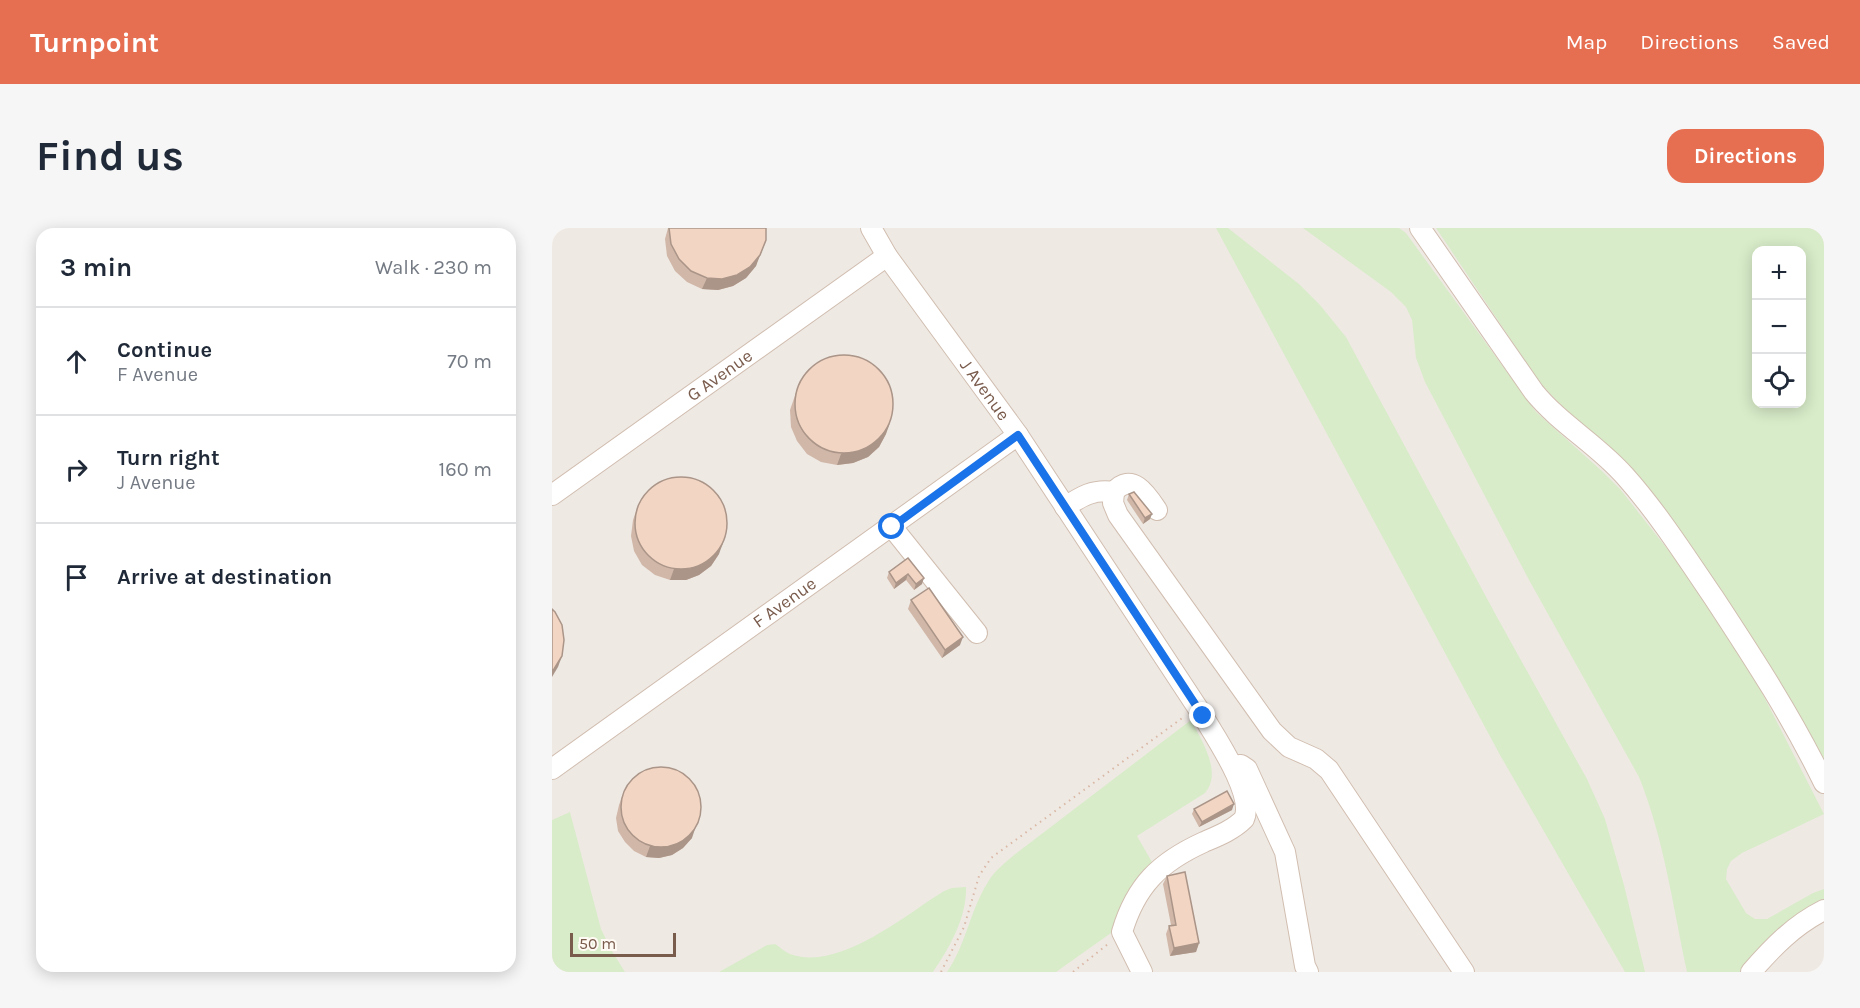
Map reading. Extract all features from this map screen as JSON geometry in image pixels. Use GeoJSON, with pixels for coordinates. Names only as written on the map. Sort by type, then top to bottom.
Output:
{"type":"FeatureCollection","features":[{"type":"Feature","properties":{"kind":"lane","name":"J Avenue"},"geometry":{"type":"LineString","coordinates":[[871,228],[887,256],[1018,435],[1197,707],[1232,766]]}},
{"type":"Feature","properties":{"kind":"lane"},"geometry":{"type":"LineString","coordinates":[[1420,228],[1534,393],[1617,466],[1690,562],[1799,732],[1824,783]]}},
{"type":"Feature","properties":{"kind":"lane","name":"G Avenue"},"geometry":{"type":"LineString","coordinates":[[552,495],[887,256]]}},
{"type":"Feature","properties":{"kind":"lane","name":"F Avenue"},"geometry":{"type":"LineString","coordinates":[[552,769],[1018,435]]}},
{"type":"Feature","properties":{"kind":"lane"},"geometry":{"type":"LineString","coordinates":[[1157,510],[1143,491],[1132,484],[1120,486],[1114,492],[1113,503],[1118,515],[1272,731],[1289,747],[1316,759],[1329,770],[1464,972]]}},
{"type":"Feature","properties":{"kind":"lane"},"geometry":{"type":"LineString","coordinates":[[1065,507],[1088,493],[1114,492]]}},
{"type":"Feature","properties":{"kind":"lane"},"geometry":{"type":"LineString","coordinates":[[892,527],[977,633]]}},
{"type":"Feature","properties":{"kind":"lane"},"geometry":{"type":"LineString","coordinates":[[1142,972],[1122,932],[1141,889],[1156,872],[1174,858],[1232,829],[1244,819],[1247,814],[1244,797],[1232,766],[1241,765],[1247,768],[1285,852],[1305,966],[1308,972]]}},
{"type":"Feature","properties":{"kind":"lane"},"geometry":{"type":"LineString","coordinates":[[1751,972],[1784,936],[1824,910]]}},
{"type":"Feature","properties":{"kind":"path"},"geometry":{"type":"LineString","coordinates":[[940,972],[964,927],[979,876],[992,858],[1197,707]]}},
{"type":"Feature","properties":{"kind":"path"},"geometry":{"type":"LineString","coordinates":[[1073,972],[1119,938],[1122,932]]}},
{"type":"Feature","properties":{"kind":"shaded area"},"geometry":{"type":"Polygon","coordinates":[[[552,228],[1824,228],[1824,972],[552,972],[552,228]]]}},
{"type":"Feature","properties":{"kind":"green space"},"geometry":{"type":"Polygon","coordinates":[[[1216,228],[1228,228],[1299,284],[1346,337],[1587,779],[1605,819],[1645,972],[1625,972],[1500,755],[1216,228]]]}},
{"type":"Feature","properties":{"kind":"green space"},"geometry":{"type":"Polygon","coordinates":[[[1303,228],[1399,228],[1406,233],[1536,412],[1620,489],[1691,579],[1758,685],[1824,814],[1742,853],[1731,861],[1726,879],[1746,913],[1755,919],[1767,919],[1824,889],[1824,906],[1747,972],[1687,972],[1655,824],[1639,777],[1529,580],[1425,382],[1416,358],[1412,320],[1406,307],[1391,292],[1303,228]]]}},
{"type":"Feature","properties":{"kind":"green space"},"geometry":{"type":"Polygon","coordinates":[[[1436,228],[1824,228],[1824,759],[1726,598],[1659,502],[1629,467],[1540,383],[1436,228]]]}},
{"type":"Feature","properties":{"kind":"green space"},"geometry":{"type":"Polygon","coordinates":[[[1191,720],[1205,746],[1211,766],[1210,785],[1205,793],[1137,836],[1156,869],[1111,933],[1056,972],[947,972],[959,950],[982,893],[996,871],[1191,720]]]}},
{"type":"Feature","properties":{"kind":"green space"},"geometry":{"type":"Polygon","coordinates":[[[570,812],[601,929],[625,972],[552,972],[552,820],[570,812]]]}},
{"type":"Feature","properties":{"kind":"green space"},"geometry":{"type":"Polygon","coordinates":[[[966,887],[964,909],[960,920],[951,942],[933,972],[719,972],[767,945],[775,944],[790,954],[809,957],[829,955],[850,948],[891,926],[944,891],[966,887]]]}},
{"type":"Feature","properties":{"kind":"building"},"geometry":{"type":"Polygon","coordinates":[[[669,228],[766,228],[766,240],[760,255],[750,267],[737,275],[722,279],[707,278],[691,271],[679,259],[671,244],[669,228]]]}},
{"type":"Feature","properties":{"kind":"building"},"geometry":{"type":"Polygon","coordinates":[[[844,355],[863,358],[879,369],[890,385],[893,404],[890,423],[879,439],[863,450],[844,453],[825,450],[809,439],[798,423],[795,404],[798,385],[809,369],[825,358],[844,355]]]}},
{"type":"Feature","properties":{"kind":"building"},"geometry":{"type":"Polygon","coordinates":[[[681,477],[699,481],[713,491],[723,505],[727,523],[723,541],[713,555],[699,565],[681,569],[663,565],[649,555],[639,541],[635,523],[639,505],[649,491],[663,481],[681,477]]]}},
{"type":"Feature","properties":{"kind":"building"},"geometry":{"type":"Polygon","coordinates":[[[1134,492],[1152,514],[1145,518],[1129,494],[1134,492]]]}},
{"type":"Feature","properties":{"kind":"building"},"geometry":{"type":"Polygon","coordinates":[[[908,558],[924,578],[916,584],[908,574],[896,583],[889,572],[908,558]]]}},
{"type":"Feature","properties":{"kind":"building"},"geometry":{"type":"Polygon","coordinates":[[[929,588],[963,637],[945,650],[911,600],[929,588]]]}},
{"type":"Feature","properties":{"kind":"building"},"geometry":{"type":"Polygon","coordinates":[[[552,609],[562,625],[564,640],[562,656],[552,671],[552,609]]]}},
{"type":"Feature","properties":{"kind":"building"},"geometry":{"type":"Polygon","coordinates":[[[661,767],[676,770],[689,779],[698,792],[701,807],[698,822],[689,835],[676,844],[661,847],[646,844],[633,835],[624,822],[621,807],[624,792],[633,779],[646,770],[661,767]]]}},
{"type":"Feature","properties":{"kind":"building"},"geometry":{"type":"Polygon","coordinates":[[[1227,791],[1234,804],[1202,822],[1194,809],[1227,791]]]}},
{"type":"Feature","properties":{"kind":"building"},"geometry":{"type":"Polygon","coordinates":[[[1185,872],[1199,943],[1174,948],[1169,926],[1176,925],[1167,876],[1185,872]]]}},
{"type":"Feature","properties":{"kind":"route"},"geometry":{"type":"LineString","coordinates":[[892,527],[1018,435],[1203,716]]}}]}
